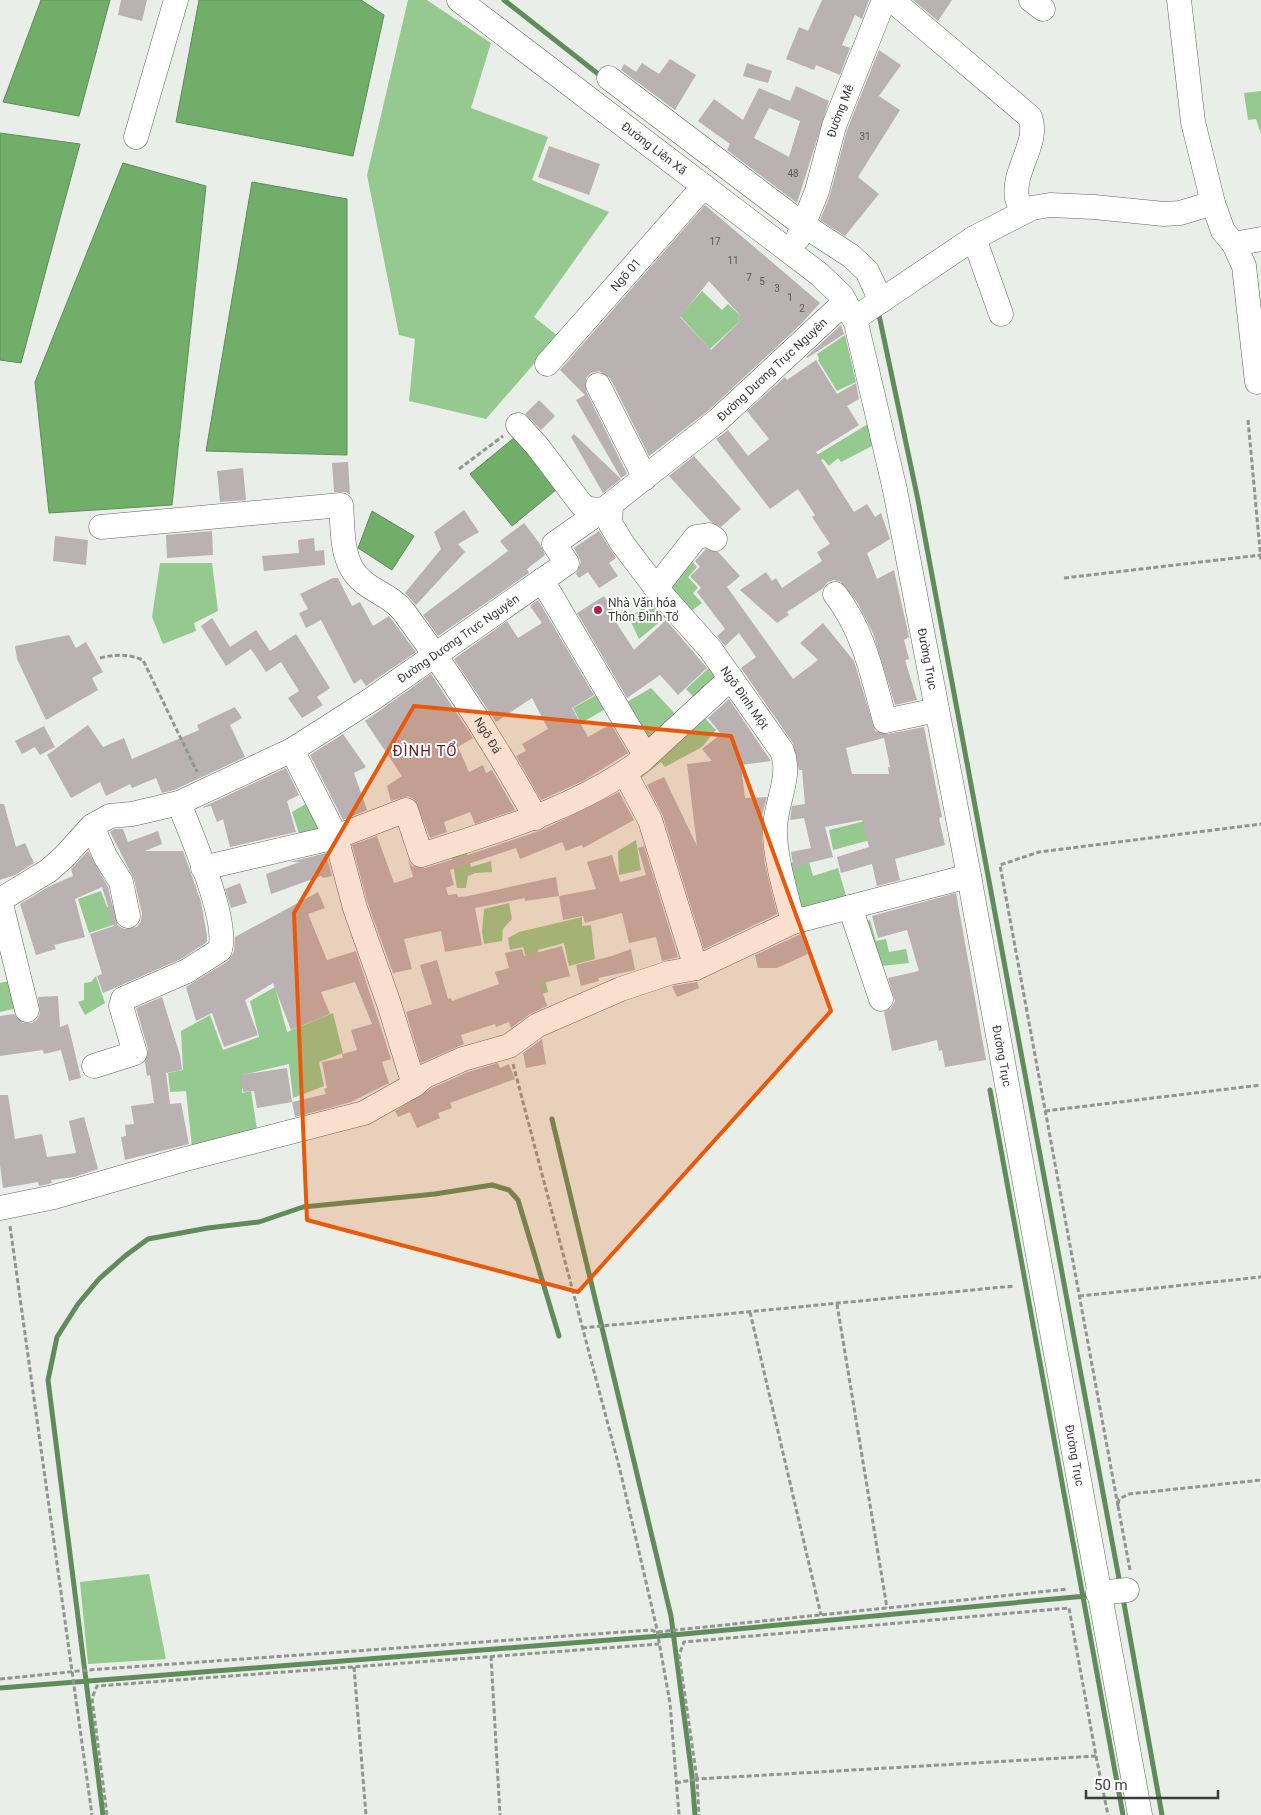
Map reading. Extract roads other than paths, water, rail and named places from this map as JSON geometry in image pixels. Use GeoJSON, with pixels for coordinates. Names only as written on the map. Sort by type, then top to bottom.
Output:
{"type":"FeatureCollection","features":[{"type":"Feature","properties":{"kind":"street"},"geometry":{"type":"LineString","coordinates":[[136,137],[176,0]]}},
{"type":"Feature","properties":{"kind":"street","name":"Đường Liên Xã"},"geometry":{"type":"LineString","coordinates":[[459,0],[704,186],[797,238],[819,274],[842,296],[849,311]]}},
{"type":"Feature","properties":{"kind":"street","name":"Đường Mễ"},"geometry":{"type":"LineString","coordinates":[[797,238],[817,191],[834,126],[884,0]]}},
{"type":"Feature","properties":{"kind":"street"},"geometry":{"type":"LineString","coordinates":[[892,0],[1030,117],[1033,133],[1024,160],[1017,198],[1023,212]]}},
{"type":"Feature","properties":{"kind":"street"},"geometry":{"type":"LineString","coordinates":[[1179,0],[1193,122],[1213,203],[1223,231],[1234,244],[1244,266],[1256,333],[1257,382]]}},
{"type":"Feature","properties":{"kind":"street"},"geometry":{"type":"LineString","coordinates":[[609,78],[797,238],[851,256],[867,271],[881,300]]}},
{"type":"Feature","properties":{"kind":"street","name":"Ngõ 01"},"geometry":{"type":"LineString","coordinates":[[547,364],[704,186]]}},
{"type":"Feature","properties":{"kind":"street","name":"Đường Dương Trực Nguyên"},"geometry":{"type":"LineString","coordinates":[[0,900],[48,870],[64,857],[92,826],[110,816],[132,814],[179,803],[292,750],[436,655],[566,563],[554,544],[645,478],[849,311],[881,300],[974,238],[1023,212],[1050,205],[1164,214],[1180,213],[1213,203]]}},
{"type":"Feature","properties":{"kind":"street"},"geometry":{"type":"LineString","coordinates":[[974,238],[1001,314]]}},
{"type":"Feature","properties":{"kind":"street"},"geometry":{"type":"LineString","coordinates":[[1234,244],[1261,239]]}},
{"type":"Feature","properties":{"kind":"street","name":"Đường Trục"},"geometry":{"type":"LineString","coordinates":[[849,311],[895,490],[969,876],[1113,1591],[1140,1815]]}},
{"type":"Feature","properties":{"kind":"street"},"geometry":{"type":"LineString","coordinates":[[598,385],[645,478]]}},
{"type":"Feature","properties":{"kind":"street"},"geometry":{"type":"LineString","coordinates":[[518,425],[538,447],[581,504],[588,509],[607,507]]}},
{"type":"Feature","properties":{"kind":"street","name":"Ngõ Đá"},"geometry":{"type":"LineString","coordinates":[[101,527],[341,505],[345,555],[352,570],[366,584],[387,596],[403,611],[436,655],[496,746],[536,818]]}},
{"type":"Feature","properties":{"kind":"street","name":"Ngõ Đình Một"},"geometry":{"type":"LineString","coordinates":[[607,507],[613,530],[656,588],[711,650],[774,737],[786,760],[775,828],[784,885],[793,922]]}},
{"type":"Feature","properties":{"kind":"street"},"geometry":{"type":"LineString","coordinates":[[656,588],[696,537],[709,535],[715,540]]}},
{"type":"Feature","properties":{"kind":"street"},"geometry":{"type":"LineString","coordinates":[[542,580],[642,750],[633,767],[696,968]]}},
{"type":"Feature","properties":{"kind":"street"},"geometry":{"type":"LineString","coordinates":[[835,594],[847,609],[856,628],[868,660],[885,721],[937,710]]}},
{"type":"Feature","properties":{"kind":"street"},"geometry":{"type":"LineString","coordinates":[[203,868],[336,837],[406,810],[421,855],[536,818],[602,788],[633,767],[731,678]]}},
{"type":"Feature","properties":{"kind":"street"},"geometry":{"type":"LineString","coordinates":[[292,750],[336,837],[355,908],[389,1004],[414,1085]]}},
{"type":"Feature","properties":{"kind":"street"},"geometry":{"type":"LineString","coordinates":[[94,1066],[135,1053],[121,1006],[123,999],[187,971],[220,950],[222,938],[219,918],[179,803]]}},
{"type":"Feature","properties":{"kind":"street"},"geometry":{"type":"LineString","coordinates":[[92,826],[105,856],[121,882],[128,916]]}},
{"type":"Feature","properties":{"kind":"street"},"geometry":{"type":"LineString","coordinates":[[3,1208],[54,1198],[182,1160],[364,1113],[414,1085],[425,1076],[463,1059],[509,1046],[538,1025],[613,993],[669,973],[696,968],[793,922],[969,876]]}},
{"type":"Feature","properties":{"kind":"street"},"geometry":{"type":"LineString","coordinates":[[0,900],[28,1010]]}},
{"type":"Feature","properties":{"kind":"street"},"geometry":{"type":"LineString","coordinates":[[850,907],[881,999]]}},
{"type":"Feature","properties":{"kind":"waterway"},"geometry":{"type":"LineString","coordinates":[[504,0],[602,77]]}},
{"type":"Feature","properties":{"kind":"waterway"},"geometry":{"type":"LineString","coordinates":[[879,315],[918,500],[1120,1584]]}},
{"type":"Feature","properties":{"kind":"waterway"},"geometry":{"type":"LineString","coordinates":[[990,1090],[1123,1815]]}},
{"type":"Feature","properties":{"kind":"waterway"},"geometry":{"type":"LineString","coordinates":[[552,1119],[671,1616],[692,1776],[695,1815]]}},
{"type":"Feature","properties":{"kind":"waterway"},"geometry":{"type":"LineString","coordinates":[[103,1815],[48,1380],[57,1337],[78,1304],[99,1279],[148,1239],[208,1228],[259,1222],[303,1207],[435,1194],[492,1185],[509,1190],[518,1200],[559,1336]]}},
{"type":"Feature","properties":{"kind":"waterway"},"geometry":{"type":"LineString","coordinates":[[0,1688],[673,1635],[1086,1596]]}},
{"type":"Feature","properties":{"kind":"waterway"},"geometry":{"type":"LineString","coordinates":[[1123,1598],[1162,1815]]}},
{"type":"Feature","properties":{"kind":"place","name":"Nhà Văn hóa Thôn Đình Tổ"},"geometry":{"type":"Point","coordinates":[598,610]}},
{"type":"Feature","properties":{"kind":"district","name":"ĐÌNH TỔ"},"geometry":{"type":"Point","coordinates":[425,751]}}]}
